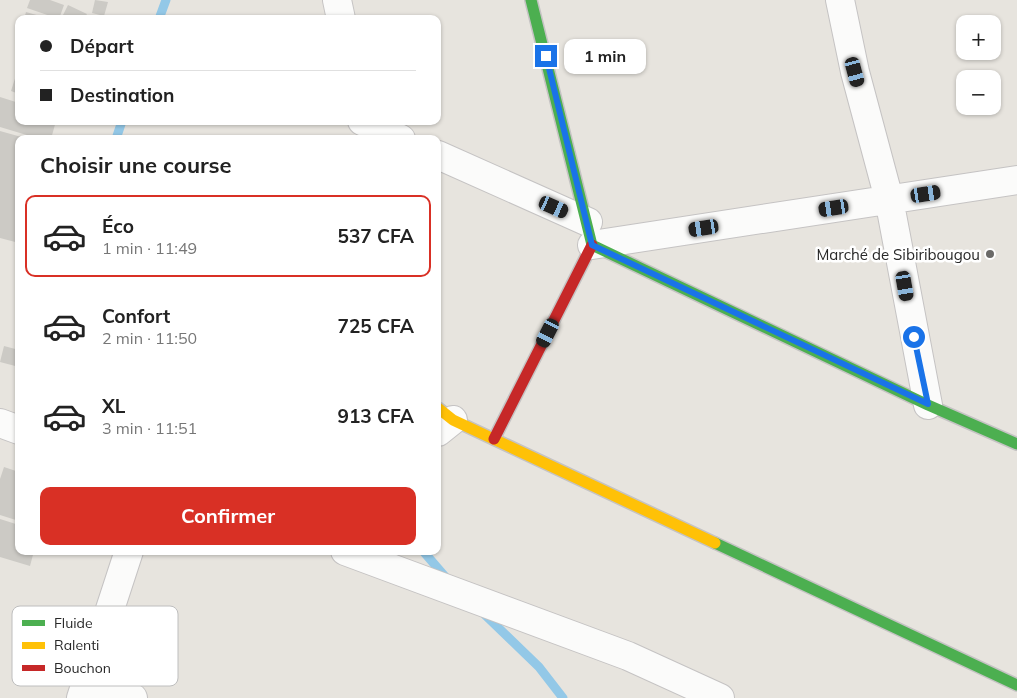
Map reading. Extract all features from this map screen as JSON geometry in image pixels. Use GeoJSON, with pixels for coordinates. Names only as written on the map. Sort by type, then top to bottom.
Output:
{"type":"FeatureCollection","features":[{"type":"Feature","properties":{"kind":"street"},"geometry":{"type":"LineString","coordinates":[[337,0],[340,15]]}},
{"type":"Feature","properties":{"kind":"street"},"geometry":{"type":"LineString","coordinates":[[494,439],[590,233],[531,0]]}},
{"type":"Feature","properties":{"kind":"street"},"geometry":{"type":"LineString","coordinates":[[840,0],[855,72],[889,199],[928,404]]}},
{"type":"Feature","properties":{"kind":"street"},"geometry":{"type":"LineString","coordinates":[[371,125],[393,135]]}},
{"type":"Feature","properties":{"kind":"street"},"geometry":{"type":"LineString","coordinates":[[441,157],[928,404],[1017,444]]}},
{"type":"Feature","properties":{"kind":"street"},"geometry":{"type":"LineString","coordinates":[[590,233],[889,199],[1017,180]]}},
{"type":"Feature","properties":{"kind":"street"},"geometry":{"type":"LineString","coordinates":[[443,420],[494,439],[1017,685]]}},
{"type":"Feature","properties":{"kind":"street"},"geometry":{"type":"LineString","coordinates":[[0,423],[15,429]]}},
{"type":"Feature","properties":{"kind":"street"},"geometry":{"type":"LineString","coordinates":[[111,606],[128,555]]}},
{"type":"Feature","properties":{"kind":"street"},"geometry":{"type":"LineString","coordinates":[[356,555],[628,656],[720,698]]}},
{"type":"Feature","properties":{"kind":"street"},"geometry":{"type":"LineString","coordinates":[[84,689],[133,698]]}},
{"type":"Feature","properties":{"kind":"building"},"geometry":{"type":"Polygon","coordinates":[[[30,0],[50,0],[64,5],[60,15],[47,15],[27,8],[30,0]]]}},
{"type":"Feature","properties":{"kind":"building"},"geometry":{"type":"Polygon","coordinates":[[[95,0],[108,2],[104,15],[92,13],[95,0]]]}},
{"type":"Feature","properties":{"kind":"building"},"geometry":{"type":"Polygon","coordinates":[[[68,5],[87,14],[86,15],[63,15],[68,5]]]}},
{"type":"Feature","properties":{"kind":"building"},"geometry":{"type":"Polygon","coordinates":[[[26,12],[36,15],[25,15],[26,12]]]}},
{"type":"Feature","properties":{"kind":"building"},"geometry":{"type":"Polygon","coordinates":[[[15,78],[15,92],[11,91],[15,78]]]}},
{"type":"Feature","properties":{"kind":"building"},"geometry":{"type":"Polygon","coordinates":[[[0,97],[15,102],[15,125],[55,125],[52,135],[27,135],[0,127],[0,97]]]}},
{"type":"Feature","properties":{"kind":"building"},"geometry":{"type":"Polygon","coordinates":[[[0,131],[15,135],[15,242],[0,238],[0,131]]]}},
{"type":"Feature","properties":{"kind":"building"},"geometry":{"type":"Polygon","coordinates":[[[4,346],[15,349],[15,366],[0,362],[4,346]]]}},
{"type":"Feature","properties":{"kind":"building"},"geometry":{"type":"Polygon","coordinates":[[[4,467],[15,471],[15,520],[0,515],[0,479],[4,467]]]}},
{"type":"Feature","properties":{"kind":"building"},"geometry":{"type":"Polygon","coordinates":[[[0,519],[15,524],[15,555],[33,555],[30,566],[0,557],[0,519]]]}},
{"type":"Feature","properties":{"kind":"waterway"},"geometry":{"type":"LineString","coordinates":[[160,15],[166,0]]}},
{"type":"Feature","properties":{"kind":"waterway"},"geometry":{"type":"LineString","coordinates":[[117,135],[121,125]]}},
{"type":"Feature","properties":{"kind":"waterway"},"geometry":{"type":"LineString","coordinates":[[426,555],[448,580]]}},
{"type":"Feature","properties":{"kind":"waterway"},"geometry":{"type":"LineString","coordinates":[[481,611],[539,667],[563,698]]}},
{"type":"Feature","properties":{"kind":"traffic: fast"},"geometry":{"type":"LineString","coordinates":[[531,0],[592,245]]}},
{"type":"Feature","properties":{"kind":"traffic: fast"},"geometry":{"type":"LineString","coordinates":[[592,245],[928,405],[1017,444]]}},
{"type":"Feature","properties":{"kind":"traffic: fast"},"geometry":{"type":"LineString","coordinates":[[715,543],[1017,685]]}},
{"type":"Feature","properties":{"kind":"traffic: slow"},"geometry":{"type":"LineString","coordinates":[[441,410],[453,420],[715,543]]}},
{"type":"Feature","properties":{"kind":"traffic: jam"},"geometry":{"type":"LineString","coordinates":[[494,439],[592,245]]}},
{"type":"Feature","properties":{"kind":"place","name":"Marché de Sibiribougou"},"geometry":{"type":"Point","coordinates":[990,254]}},
{"type":"Feature","properties":{"kind":"route"},"geometry":{"type":"LineString","coordinates":[[546,56],[588,222],[592,245],[928,404],[914,337]]}}]}
